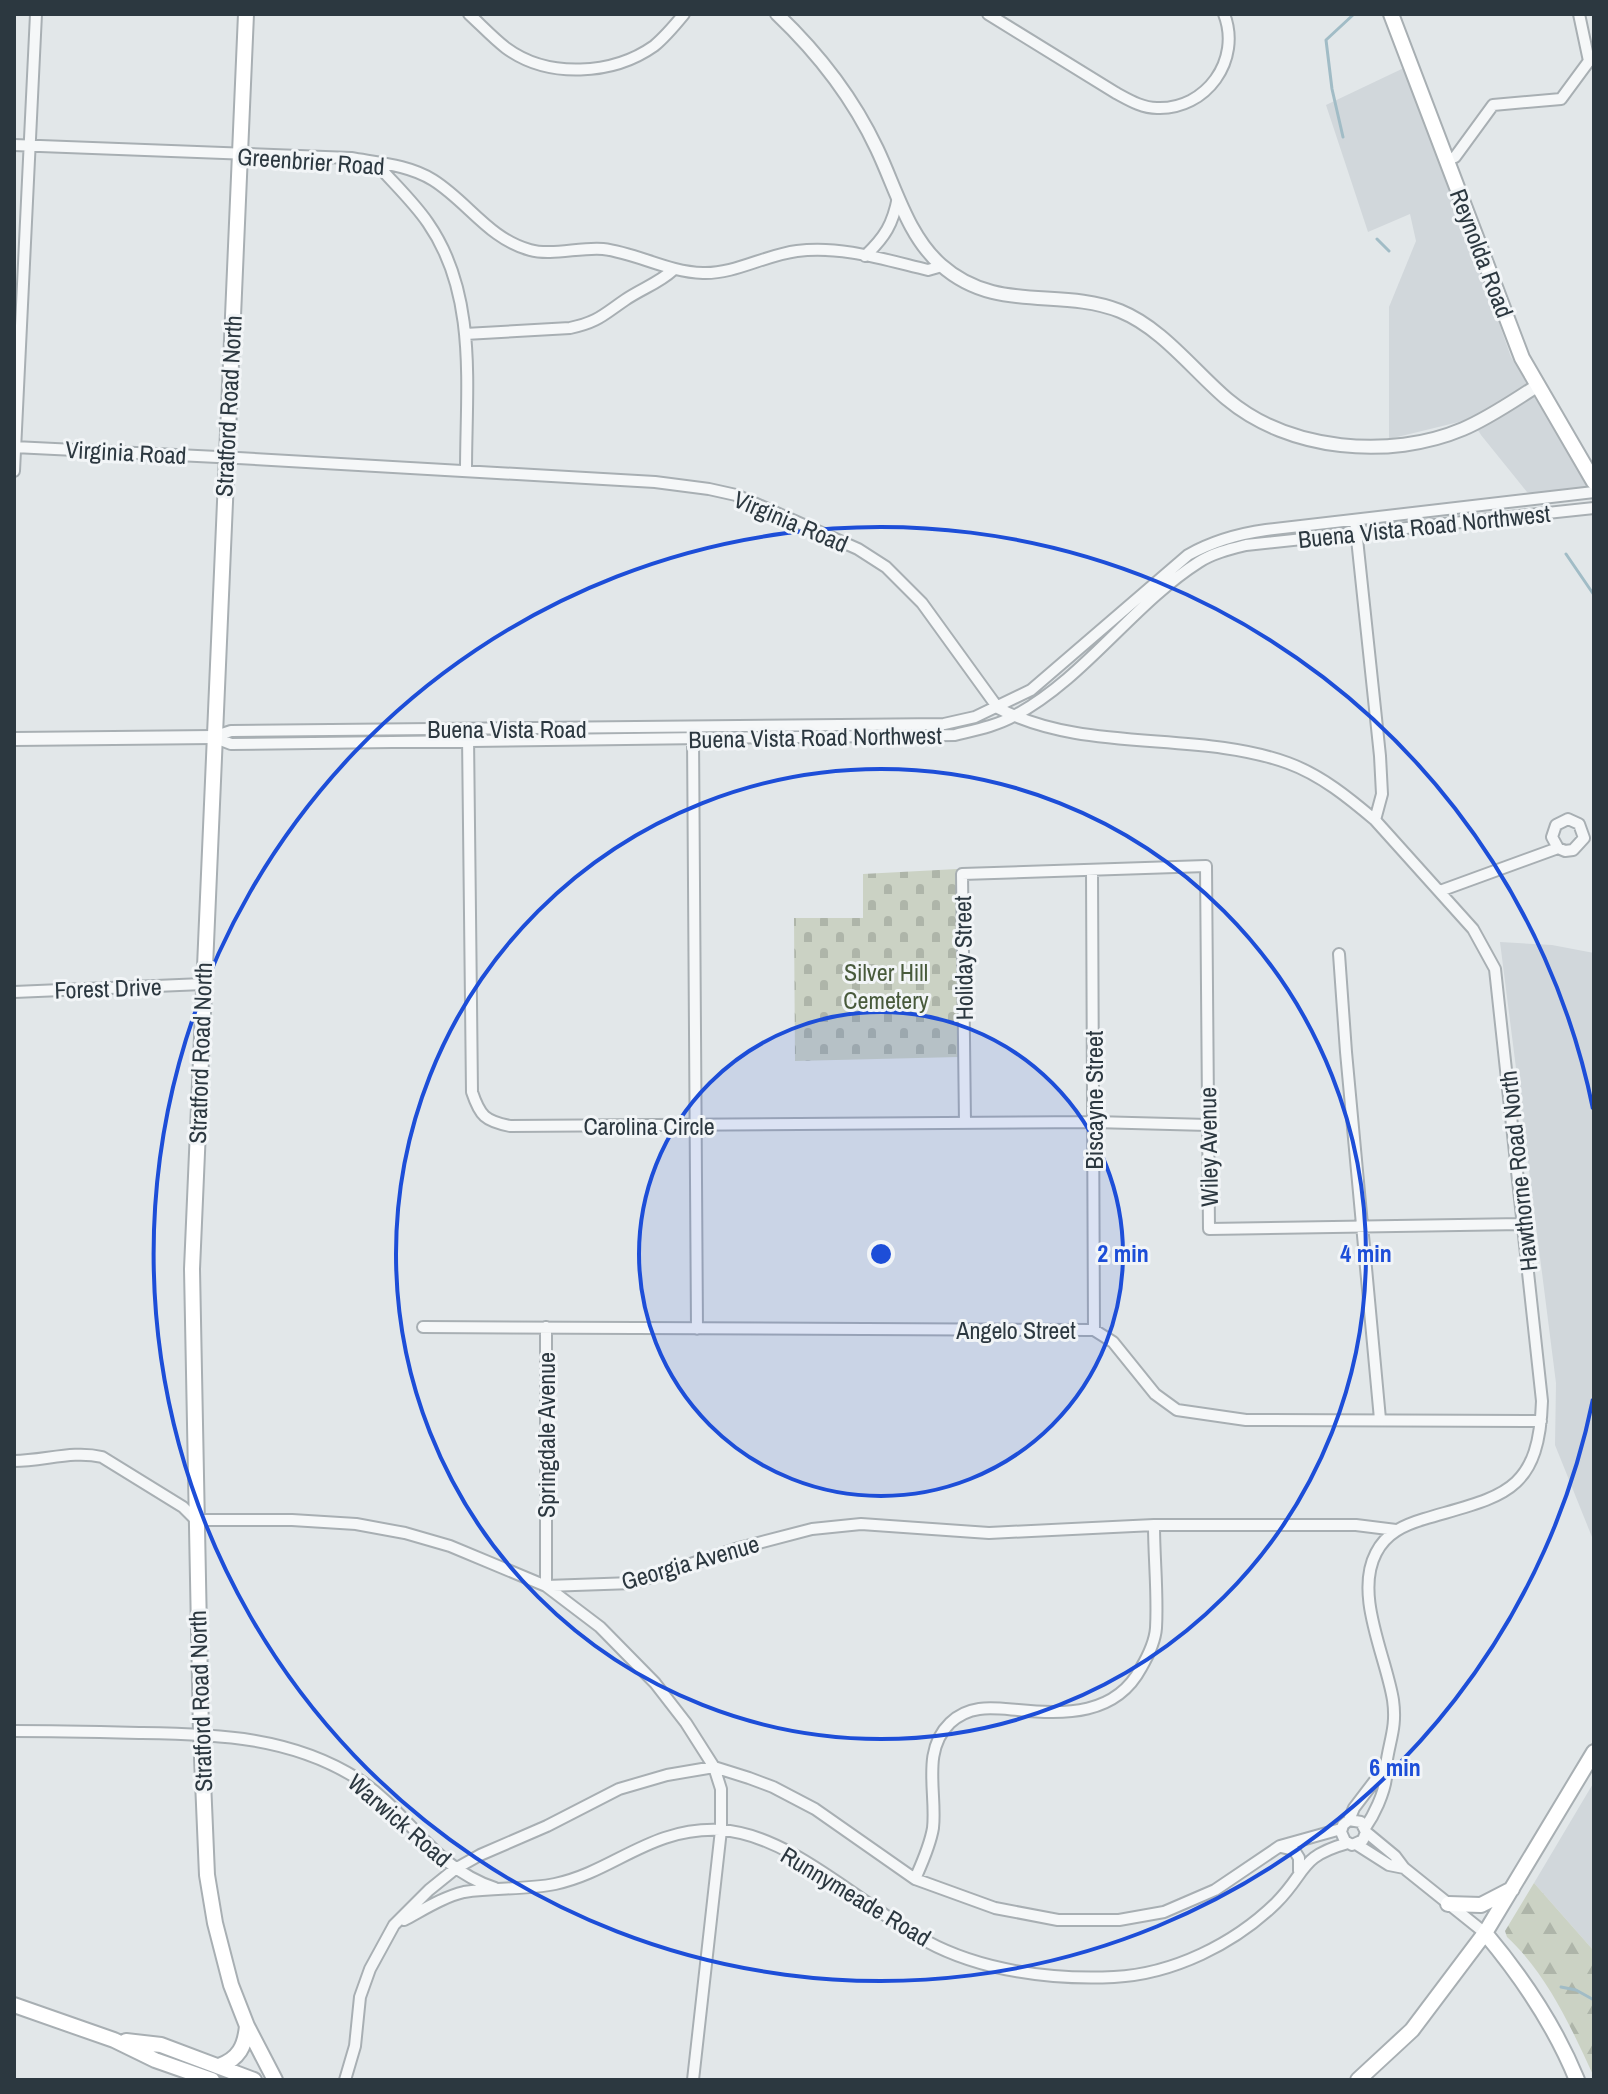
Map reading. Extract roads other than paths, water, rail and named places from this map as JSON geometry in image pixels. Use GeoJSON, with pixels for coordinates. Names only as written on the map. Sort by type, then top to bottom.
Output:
{"type":"FeatureCollection","features":[{"type":"Feature","properties":{"kind":"main road","name":"Stratford Road North"},"geometry":{"type":"LineString","coordinates":[[246,14],[192,1266],[201,1734],[210,1899],[224,1964],[247,2026],[275,2080]]}},
{"type":"Feature","properties":{"kind":"main road","name":"Reynolda Road"},"geometry":{"type":"LineString","coordinates":[[1391,14],[1517,346],[1594,482]]}},
{"type":"Feature","properties":{"kind":"main road"},"geometry":{"type":"LineString","coordinates":[[1358,2080],[1412,2030],[1485,1933],[1594,1752]]}},
{"type":"Feature","properties":{"kind":"main road"},"geometry":{"type":"LineString","coordinates":[[1448,1904],[1481,1905],[1513,1889]]}},
{"type":"Feature","properties":{"kind":"main road"},"geometry":{"type":"LineString","coordinates":[[1485,1933],[1521,1977],[1577,2080]]}},
{"type":"Feature","properties":{"kind":"main road"},"geometry":{"type":"LineString","coordinates":[[14,2005],[114,2040],[155,2060],[206,2079]]}},
{"type":"Feature","properties":{"kind":"main road"},"geometry":{"type":"LineString","coordinates":[[219,2066],[239,2054],[246,2039],[247,2026]]}},
{"type":"Feature","properties":{"kind":"main road"},"geometry":{"type":"LineString","coordinates":[[114,2040],[161,2045],[254,2080]]}},
{"type":"Feature","properties":{"kind":"street"},"geometry":{"type":"LineString","coordinates":[[14,471],[36,14]]}},
{"type":"Feature","properties":{"kind":"street"},"geometry":{"type":"LineString","coordinates":[[469,14],[508,49],[538,63],[566,69],[598,69],[626,61],[654,45],[684,14]]}},
{"type":"Feature","properties":{"kind":"street"},"geometry":{"type":"LineString","coordinates":[[777,14],[798,34],[845,92],[877,148],[922,244],[942,266],[968,284],[993,294],[1046,301],[1075,300],[1121,312],[1146,325],[1232,403],[1275,427],[1319,441],[1369,447],[1442,437],[1484,418],[1537,386]]}},
{"type":"Feature","properties":{"kind":"street"},"geometry":{"type":"LineString","coordinates":[[988,14],[1116,93],[1154,109],[1177,106],[1210,87],[1216,80],[1223,69],[1230,42],[1224,14]]}},
{"type":"Feature","properties":{"kind":"street"},"geometry":{"type":"LineString","coordinates":[[1446,160],[1455,157],[1493,105],[1561,99],[1589,61],[1579,14]]}},
{"type":"Feature","properties":{"kind":"street","name":"Greenbrier Road"},"geometry":{"type":"LineString","coordinates":[[14,145],[351,158],[375,162],[405,168],[430,178],[452,193],[493,233],[533,251],[606,249],[673,270],[720,273],[773,255],[829,250],[928,270],[942,266]]}},
{"type":"Feature","properties":{"kind":"street"},"geometry":{"type":"LineString","coordinates":[[375,162],[421,213],[442,246],[461,296],[465,334],[466,470]]}},
{"type":"Feature","properties":{"kind":"street"},"geometry":{"type":"LineString","coordinates":[[865,256],[884,238],[894,221],[898,196]]}},
{"type":"Feature","properties":{"kind":"street"},"geometry":{"type":"LineString","coordinates":[[465,334],[570,328],[586,324],[601,319],[626,299],[661,281],[673,270]]}},
{"type":"Feature","properties":{"kind":"street","name":"Virginia Road"},"geometry":{"type":"LineString","coordinates":[[15,447],[466,470],[688,486],[736,495],[858,549],[886,567],[922,603],[998,708],[1061,730],[1237,752],[1288,763],[1329,785],[1375,820]]}},
{"type":"Feature","properties":{"kind":"street","name":"Buena Vista Road Northwest"},"geometry":{"type":"LineString","coordinates":[[998,708],[1031,690],[1188,555],[1211,542],[1239,534],[1594,492]]}},
{"type":"Feature","properties":{"kind":"street","name":"Buena Vista Road Northwest"},"geometry":{"type":"LineString","coordinates":[[693,733],[940,736],[977,730],[1014,716],[1046,693],[1200,562],[1222,551],[1246,545],[1356,532],[1594,508]]}},
{"type":"Feature","properties":{"kind":"street"},"geometry":{"type":"LineString","coordinates":[[1355,520],[1380,756],[1382,794],[1375,820]]}},
{"type":"Feature","properties":{"kind":"street","name":"Buena Vista Road"},"geometry":{"type":"LineString","coordinates":[[14,739],[213,737],[231,731],[468,735],[693,733],[944,724],[998,708]]}},
{"type":"Feature","properties":{"kind":"street"},"geometry":{"type":"LineString","coordinates":[[693,733],[697,1329]]}},
{"type":"Feature","properties":{"kind":"street","name":"Carolina Circle"},"geometry":{"type":"LineString","coordinates":[[468,735],[472,1092],[479,1110],[491,1122],[510,1126],[1094,1122],[1208,1125]]}},
{"type":"Feature","properties":{"kind":"street","name":"Hawthorne Road North"},"geometry":{"type":"LineString","coordinates":[[1375,820],[1473,929],[1495,969],[1541,1377],[1541,1421],[1532,1460],[1523,1474],[1508,1489],[1482,1504],[1413,1522],[1396,1530]]}},
{"type":"Feature","properties":{"kind":"street"},"geometry":{"type":"LineString","coordinates":[[1440,891],[1558,848]]}},
{"type":"Feature","properties":{"kind":"street","name":"Wiley Avenue"},"geometry":{"type":"LineString","coordinates":[[1092,870],[1206,866],[1209,1229],[1522,1224]]}},
{"type":"Feature","properties":{"kind":"street","name":"Biscayne Street"},"geometry":{"type":"LineString","coordinates":[[1092,870],[1094,1330]]}},
{"type":"Feature","properties":{"kind":"street","name":"Holiday Street"},"geometry":{"type":"LineString","coordinates":[[965,1123],[962,874],[1092,870]]}},
{"type":"Feature","properties":{"kind":"street"},"geometry":{"type":"LineString","coordinates":[[1339,954],[1380,1419]]}},
{"type":"Feature","properties":{"kind":"street","name":"Forest Drive"},"geometry":{"type":"LineString","coordinates":[[14,992],[203,984]]}},
{"type":"Feature","properties":{"kind":"street"},"geometry":{"type":"LineString","coordinates":[[423,1327],[546,1327]]}},
{"type":"Feature","properties":{"kind":"street","name":"Springdale Avenue"},"geometry":{"type":"LineString","coordinates":[[546,1586],[546,1327],[697,1329]]}},
{"type":"Feature","properties":{"kind":"street","name":"Angelo Street"},"geometry":{"type":"LineString","coordinates":[[697,1329],[1094,1330],[1113,1342],[1155,1394],[1177,1410],[1246,1420],[1541,1421]]}},
{"type":"Feature","properties":{"kind":"street"},"geometry":{"type":"LineString","coordinates":[[14,1461],[78,1453],[102,1457],[183,1507],[196,1520]]}},
{"type":"Feature","properties":{"kind":"street","name":"Georgia Avenue"},"geometry":{"type":"LineString","coordinates":[[196,1520],[292,1520],[356,1524],[405,1533],[450,1546],[546,1586],[633,1583],[739,1548],[812,1529],[861,1524],[989,1533],[1154,1525],[1356,1525],[1396,1530]]}},
{"type":"Feature","properties":{"kind":"street"},"geometry":{"type":"LineString","coordinates":[[915,1879],[933,1828],[931,1772],[935,1750],[947,1725],[962,1712],[984,1707],[1054,1714],[1076,1712],[1120,1694],[1138,1674],[1156,1631],[1154,1525]]}},
{"type":"Feature","properties":{"kind":"street"},"geometry":{"type":"LineString","coordinates":[[1352,1844],[1363,1840],[1386,1778],[1392,1742],[1394,1708],[1370,1606],[1368,1584],[1374,1554],[1384,1539],[1396,1530]]}},
{"type":"Feature","properties":{"kind":"street"},"geometry":{"type":"LineString","coordinates":[[546,1586],[600,1627],[655,1683],[714,1767],[721,1789],[721,1830],[693,2080]]}},
{"type":"Feature","properties":{"kind":"street","name":"Warwick Road"},"geometry":{"type":"LineString","coordinates":[[14,1731],[201,1734],[240,1737],[288,1747],[331,1764],[361,1781],[455,1869],[479,1883],[500,1890]]}},
{"type":"Feature","properties":{"kind":"street"},"geometry":{"type":"LineString","coordinates":[[1386,1766],[1354,1808],[1341,1836],[1389,1865],[1404,1868]]}},
{"type":"Feature","properties":{"kind":"street","name":"Runnymeade Road"},"geometry":{"type":"LineString","coordinates":[[345,2080],[355,2046],[360,1997],[381,1945],[394,1925],[455,1869],[619,1789],[667,1775],[714,1767],[773,1787],[815,1809],[915,1879],[968,1900],[1058,1920],[1141,1918],[1185,1904],[1231,1881],[1280,1846],[1345,1824]]}},
{"type":"Feature","properties":{"kind":"street"},"geometry":{"type":"LineString","coordinates":[[1345,1824],[1357,1820],[1404,1868],[1485,1933]]}},
{"type":"Feature","properties":{"kind":"street","name":"Runnymeade Road"},"geometry":{"type":"LineString","coordinates":[[394,1925],[439,1901],[464,1893],[555,1884],[587,1874],[628,1852],[675,1833],[721,1830],[756,1839],[787,1852],[928,1942],[995,1966],[1063,1977],[1119,1977],[1182,1963],[1242,1929],[1275,1904],[1312,1857],[1324,1850],[1352,1844]]}},
{"type":"Feature","properties":{"kind":"street"},"geometry":{"type":"LineString","coordinates":[[1280,1846],[1294,1850],[1299,1858],[1299,1873]]}},
{"type":"Feature","properties":{"kind":"waterway"},"geometry":{"type":"LineString","coordinates":[[1343,137],[1332,89],[1326,40],[1354,14]]}},
{"type":"Feature","properties":{"kind":"waterway"},"geometry":{"type":"LineString","coordinates":[[1377,239],[1389,251]]}},
{"type":"Feature","properties":{"kind":"waterway"},"geometry":{"type":"LineString","coordinates":[[1566,554],[1594,595]]}},
{"type":"Feature","properties":{"kind":"waterway"},"geometry":{"type":"LineString","coordinates":[[1561,1987],[1576,1990],[1594,2000]]}},
{"type":"Feature","properties":{"kind":"park label","name":"Silver Hill Cemetery"},"geometry":{"type":"Point","coordinates":[886,986]}}]}
